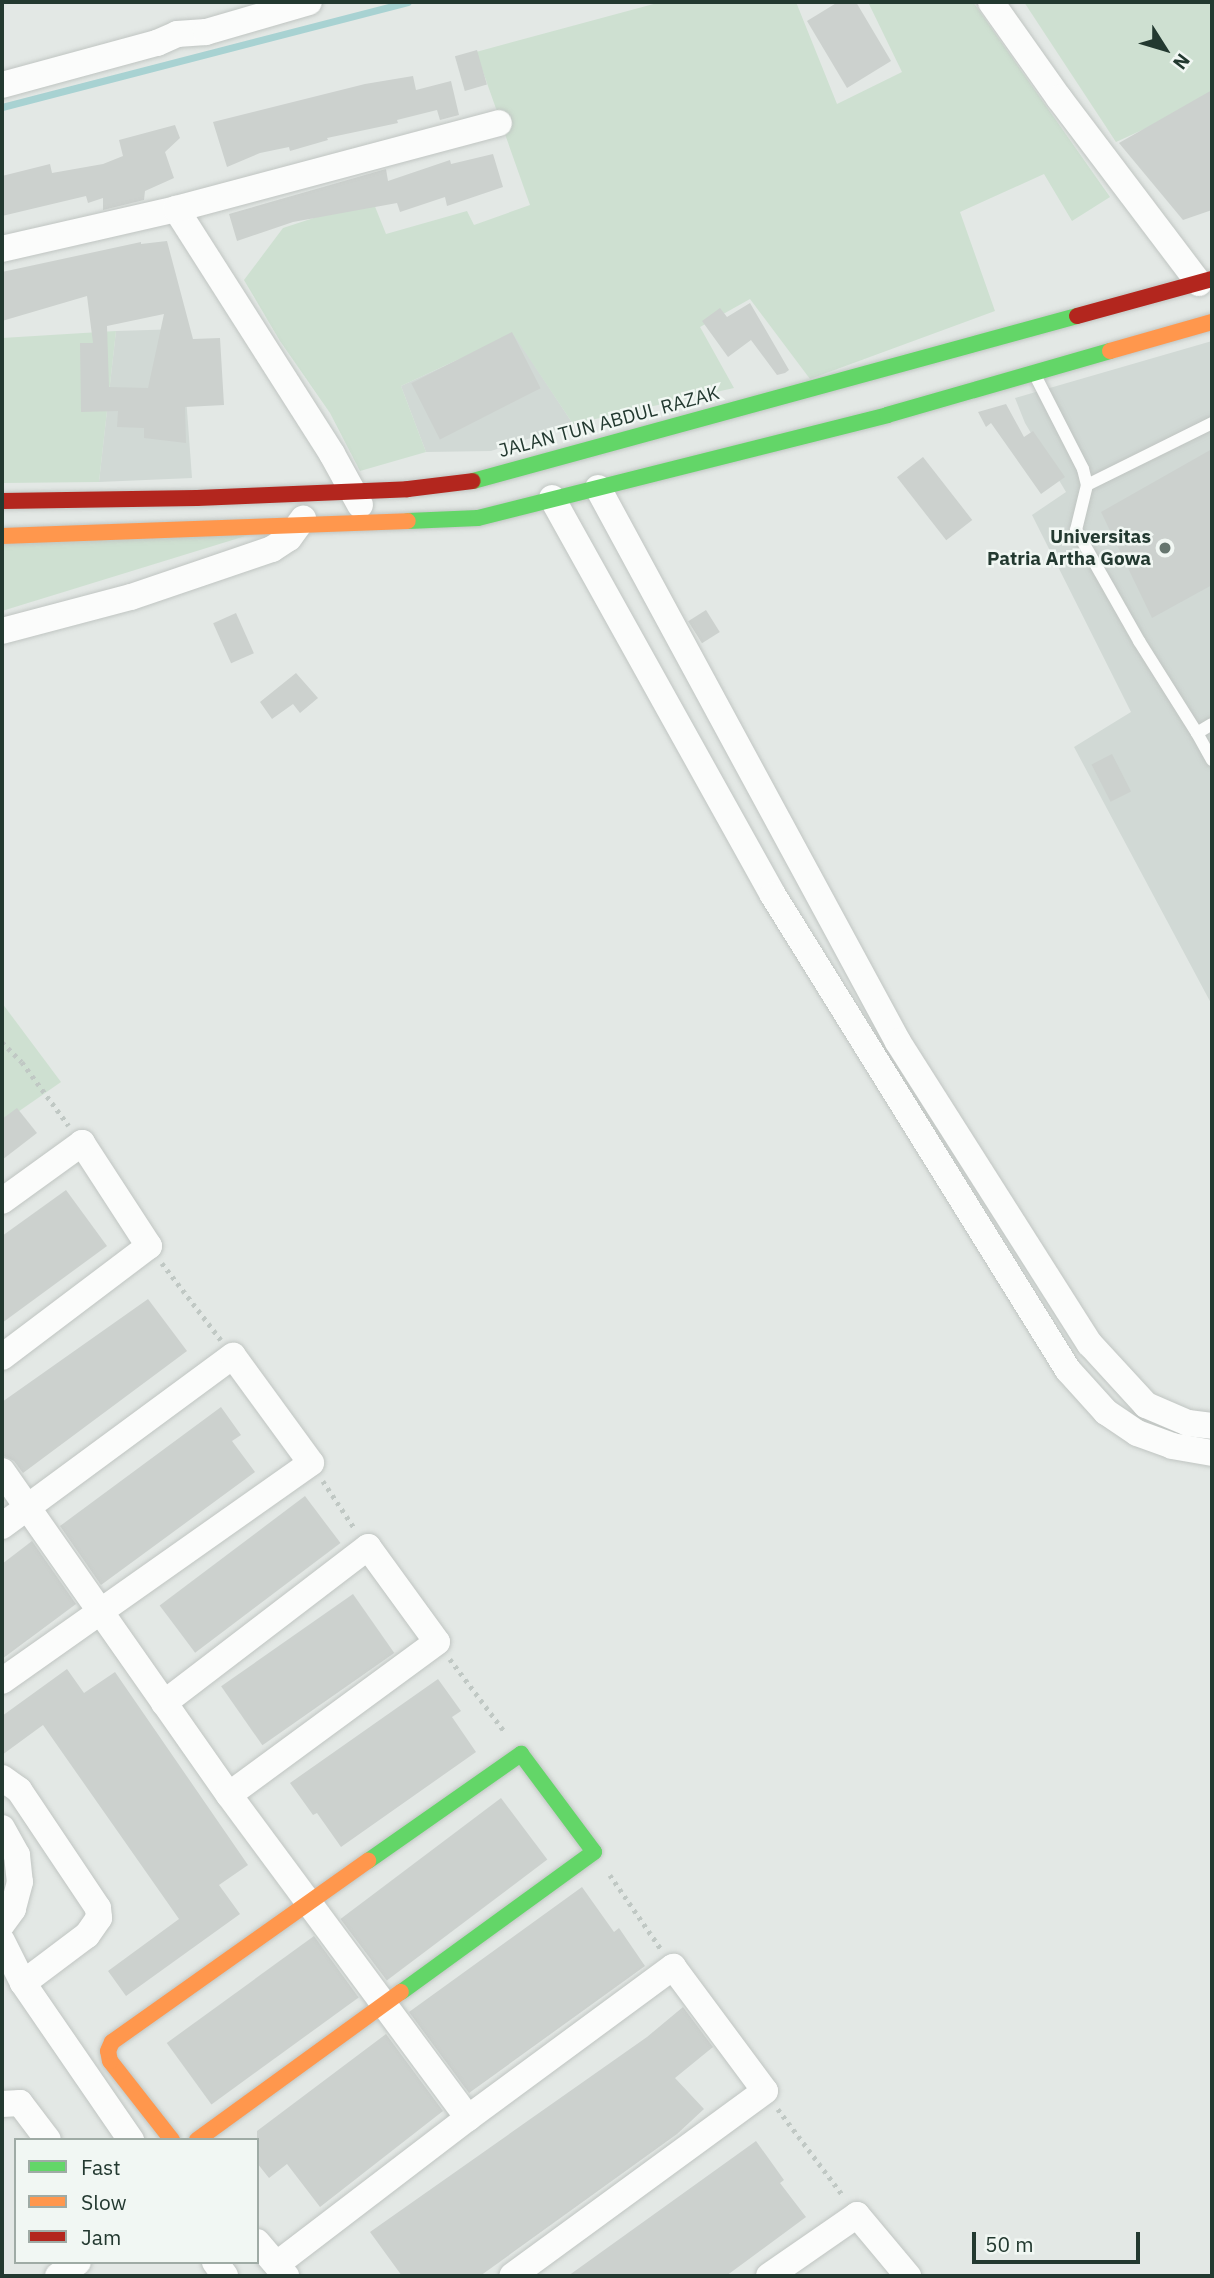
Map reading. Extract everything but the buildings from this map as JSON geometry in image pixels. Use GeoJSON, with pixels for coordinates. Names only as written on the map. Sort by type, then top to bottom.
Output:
{"type":"FeatureCollection","features":[{"type":"Feature","properties":{"kind":"main road","name":"JALAN TUN ABDUL RAZAK"},"geometry":{"type":"LineString","coordinates":[[2,501],[197,498],[354,491],[472,481],[1206,281]]}},
{"type":"Feature","properties":{"kind":"main road"},"geometry":{"type":"LineString","coordinates":[[2,536],[478,518],[887,415],[1212,322]]}},
{"type":"Feature","properties":{"kind":"main road"},"geometry":{"type":"LineString","coordinates":[[170,2138],[110,2061],[108,2051],[112,2042],[310,1900],[521,1754],[594,1852],[200,2138]]}},
{"type":"Feature","properties":{"kind":"street"},"geometry":{"type":"LineString","coordinates":[[2,85],[157,43],[177,34],[206,32],[309,2]]}},
{"type":"Feature","properties":{"kind":"street"},"geometry":{"type":"LineString","coordinates":[[990,2],[1059,98],[1206,281]]}},
{"type":"Feature","properties":{"kind":"street"},"geometry":{"type":"LineString","coordinates":[[2,249],[176,209],[499,123]]}},
{"type":"Feature","properties":{"kind":"street"},"geometry":{"type":"LineString","coordinates":[[176,209],[354,491],[368,524]]}},
{"type":"Feature","properties":{"kind":"street"},"geometry":{"type":"LineString","coordinates":[[598,488],[898,1042],[1090,1343],[1146,1405],[1188,1423],[1212,1426]]}},
{"type":"Feature","properties":{"kind":"street"},"geometry":{"type":"LineString","coordinates":[[2,631],[212,571],[281,545],[303,523],[304,492]]}},
{"type":"Feature","properties":{"kind":"street"},"geometry":{"type":"LineString","coordinates":[[552,498],[773,895],[1068,1370],[1105,1412],[1137,1433],[1172,1446],[1212,1453]]}},
{"type":"Feature","properties":{"kind":"street"},"geometry":{"type":"LineString","coordinates":[[2,1201],[82,1143],[149,1246],[2,1357]]}},
{"type":"Feature","properties":{"kind":"street"},"geometry":{"type":"LineString","coordinates":[[2,1526],[233,1356],[311,1463],[2,1681]]}},
{"type":"Feature","properties":{"kind":"street"},"geometry":{"type":"LineString","coordinates":[[2,1471],[229,1794],[310,1900],[468,2118]]}},
{"type":"Feature","properties":{"kind":"street"},"geometry":{"type":"LineString","coordinates":[[164,1703],[368,1547],[437,1642],[229,1794]]}},
{"type":"Feature","properties":{"kind":"street"},"geometry":{"type":"LineString","coordinates":[[2,1778],[19,1790],[98,1908],[99,1918],[87,1935],[23,1983]]}},
{"type":"Feature","properties":{"kind":"street"},"geometry":{"type":"LineString","coordinates":[[2,1828],[18,1855],[20,1875],[18,1896],[2,1924]]}},
{"type":"Feature","properties":{"kind":"street"},"geometry":{"type":"LineString","coordinates":[[2,1941],[23,1983],[130,2138]]}},
{"type":"Feature","properties":{"kind":"street"},"geometry":{"type":"LineString","coordinates":[[259,2244],[281,2270],[468,2118],[673,1968],[765,2091],[512,2276]]}},
{"type":"Feature","properties":{"kind":"street"},"geometry":{"type":"LineString","coordinates":[[2,2104],[20,2103],[46,2138]]}},
{"type":"Feature","properties":{"kind":"street"},"geometry":{"type":"LineString","coordinates":[[769,2276],[857,2215],[908,2276]]}},
{"type":"Feature","properties":{"kind":"street"},"geometry":{"type":"LineString","coordinates":[[58,2276],[75,2264]]}},
{"type":"Feature","properties":{"kind":"lane"},"geometry":{"type":"LineString","coordinates":[[1034,373],[1083,469],[1087,485],[1076,530],[1212,760]]}},
{"type":"Feature","properties":{"kind":"lane"},"geometry":{"type":"LineString","coordinates":[[1087,485],[1212,423]]}},
{"type":"Feature","properties":{"kind":"lane"},"geometry":{"type":"LineString","coordinates":[[1197,733],[1212,724]]}},
{"type":"Feature","properties":{"kind":"path"},"geometry":{"type":"LineString","coordinates":[[2,1042],[22,1062],[82,1143]]}},
{"type":"Feature","properties":{"kind":"path"},"geometry":{"type":"LineString","coordinates":[[149,1246],[233,1356]]}},
{"type":"Feature","properties":{"kind":"path"},"geometry":{"type":"LineString","coordinates":[[311,1463],[368,1547]]}},
{"type":"Feature","properties":{"kind":"path"},"geometry":{"type":"LineString","coordinates":[[437,1642],[521,1754]]}},
{"type":"Feature","properties":{"kind":"path"},"geometry":{"type":"LineString","coordinates":[[594,1852],[673,1968]]}},
{"type":"Feature","properties":{"kind":"path"},"geometry":{"type":"LineString","coordinates":[[765,2091],[857,2215]]}},
{"type":"Feature","properties":{"kind":"shaded area"},"geometry":{"type":"Polygon","coordinates":[[[181,329],[192,478],[99,482],[116,331],[181,329]]]}},
{"type":"Feature","properties":{"kind":"shaded area"},"geometry":{"type":"Polygon","coordinates":[[[514,334],[573,424],[491,451],[426,452],[401,386],[514,334]]]}},
{"type":"Feature","properties":{"kind":"shaded area"},"geometry":{"type":"Polygon","coordinates":[[[1212,341],[1212,1005],[1074,747],[1131,712],[1032,515],[1066,492],[1025,423],[1015,398],[1212,341]]]}},
{"type":"Feature","properties":{"kind":"green space"},"geometry":{"type":"Polygon","coordinates":[[[661,2],[796,2],[837,104],[902,72],[868,2],[973,2],[1110,197],[1072,221],[1044,174],[960,212],[995,311],[810,379],[750,299],[700,327],[734,388],[573,424],[513,334],[401,386],[426,452],[360,471],[330,413],[280,341],[244,280],[283,228],[372,199],[386,234],[467,211],[474,225],[530,205],[476,52],[661,2]]]}},
{"type":"Feature","properties":{"kind":"green space"},"geometry":{"type":"Polygon","coordinates":[[[1024,2],[1212,2],[1212,98],[1116,142],[1024,2]]]}},
{"type":"Feature","properties":{"kind":"green space"},"geometry":{"type":"Polygon","coordinates":[[[116,331],[99,482],[2,483],[2,338],[116,331]]]}},
{"type":"Feature","properties":{"kind":"green space"},"geometry":{"type":"Polygon","coordinates":[[[271,528],[2,611],[2,533],[271,528]]]}},
{"type":"Feature","properties":{"kind":"green space"},"geometry":{"type":"Polygon","coordinates":[[[2,1003],[61,1082],[2,1123],[2,1003]]]}},
{"type":"Feature","properties":{"kind":"waterway"},"geometry":{"type":"LineString","coordinates":[[2,107],[408,2]]}},
{"type":"Feature","properties":{"kind":"traffic: fast"},"geometry":{"type":"LineString","coordinates":[[473,481],[1077,316]]}},
{"type":"Feature","properties":{"kind":"traffic: fast"},"geometry":{"type":"LineString","coordinates":[[408,521],[478,518],[887,415],[1110,351]]}},
{"type":"Feature","properties":{"kind":"traffic: fast"},"geometry":{"type":"LineString","coordinates":[[368,1861],[521,1754],[594,1852],[401,1992]]}},
{"type":"Feature","properties":{"kind":"traffic: slow"},"geometry":{"type":"LineString","coordinates":[[1110,351],[1212,322]]}},
{"type":"Feature","properties":{"kind":"traffic: slow"},"geometry":{"type":"LineString","coordinates":[[2,536],[408,521]]}},
{"type":"Feature","properties":{"kind":"traffic: slow"},"geometry":{"type":"LineString","coordinates":[[170,2138],[110,2061],[108,2051],[112,2042],[368,1861]]}},
{"type":"Feature","properties":{"kind":"traffic: slow"},"geometry":{"type":"LineString","coordinates":[[200,2138],[401,1992]]}},
{"type":"Feature","properties":{"kind":"traffic: jam"},"geometry":{"type":"LineString","coordinates":[[1077,316],[1212,279]]}},
{"type":"Feature","properties":{"kind":"traffic: jam"},"geometry":{"type":"LineString","coordinates":[[2,501],[197,498],[408,489],[473,481]]}},
{"type":"Feature","properties":{"kind":"place","name":"Universitas Patria Artha Gowa"},"geometry":{"type":"Point","coordinates":[1165,548]}}]}
